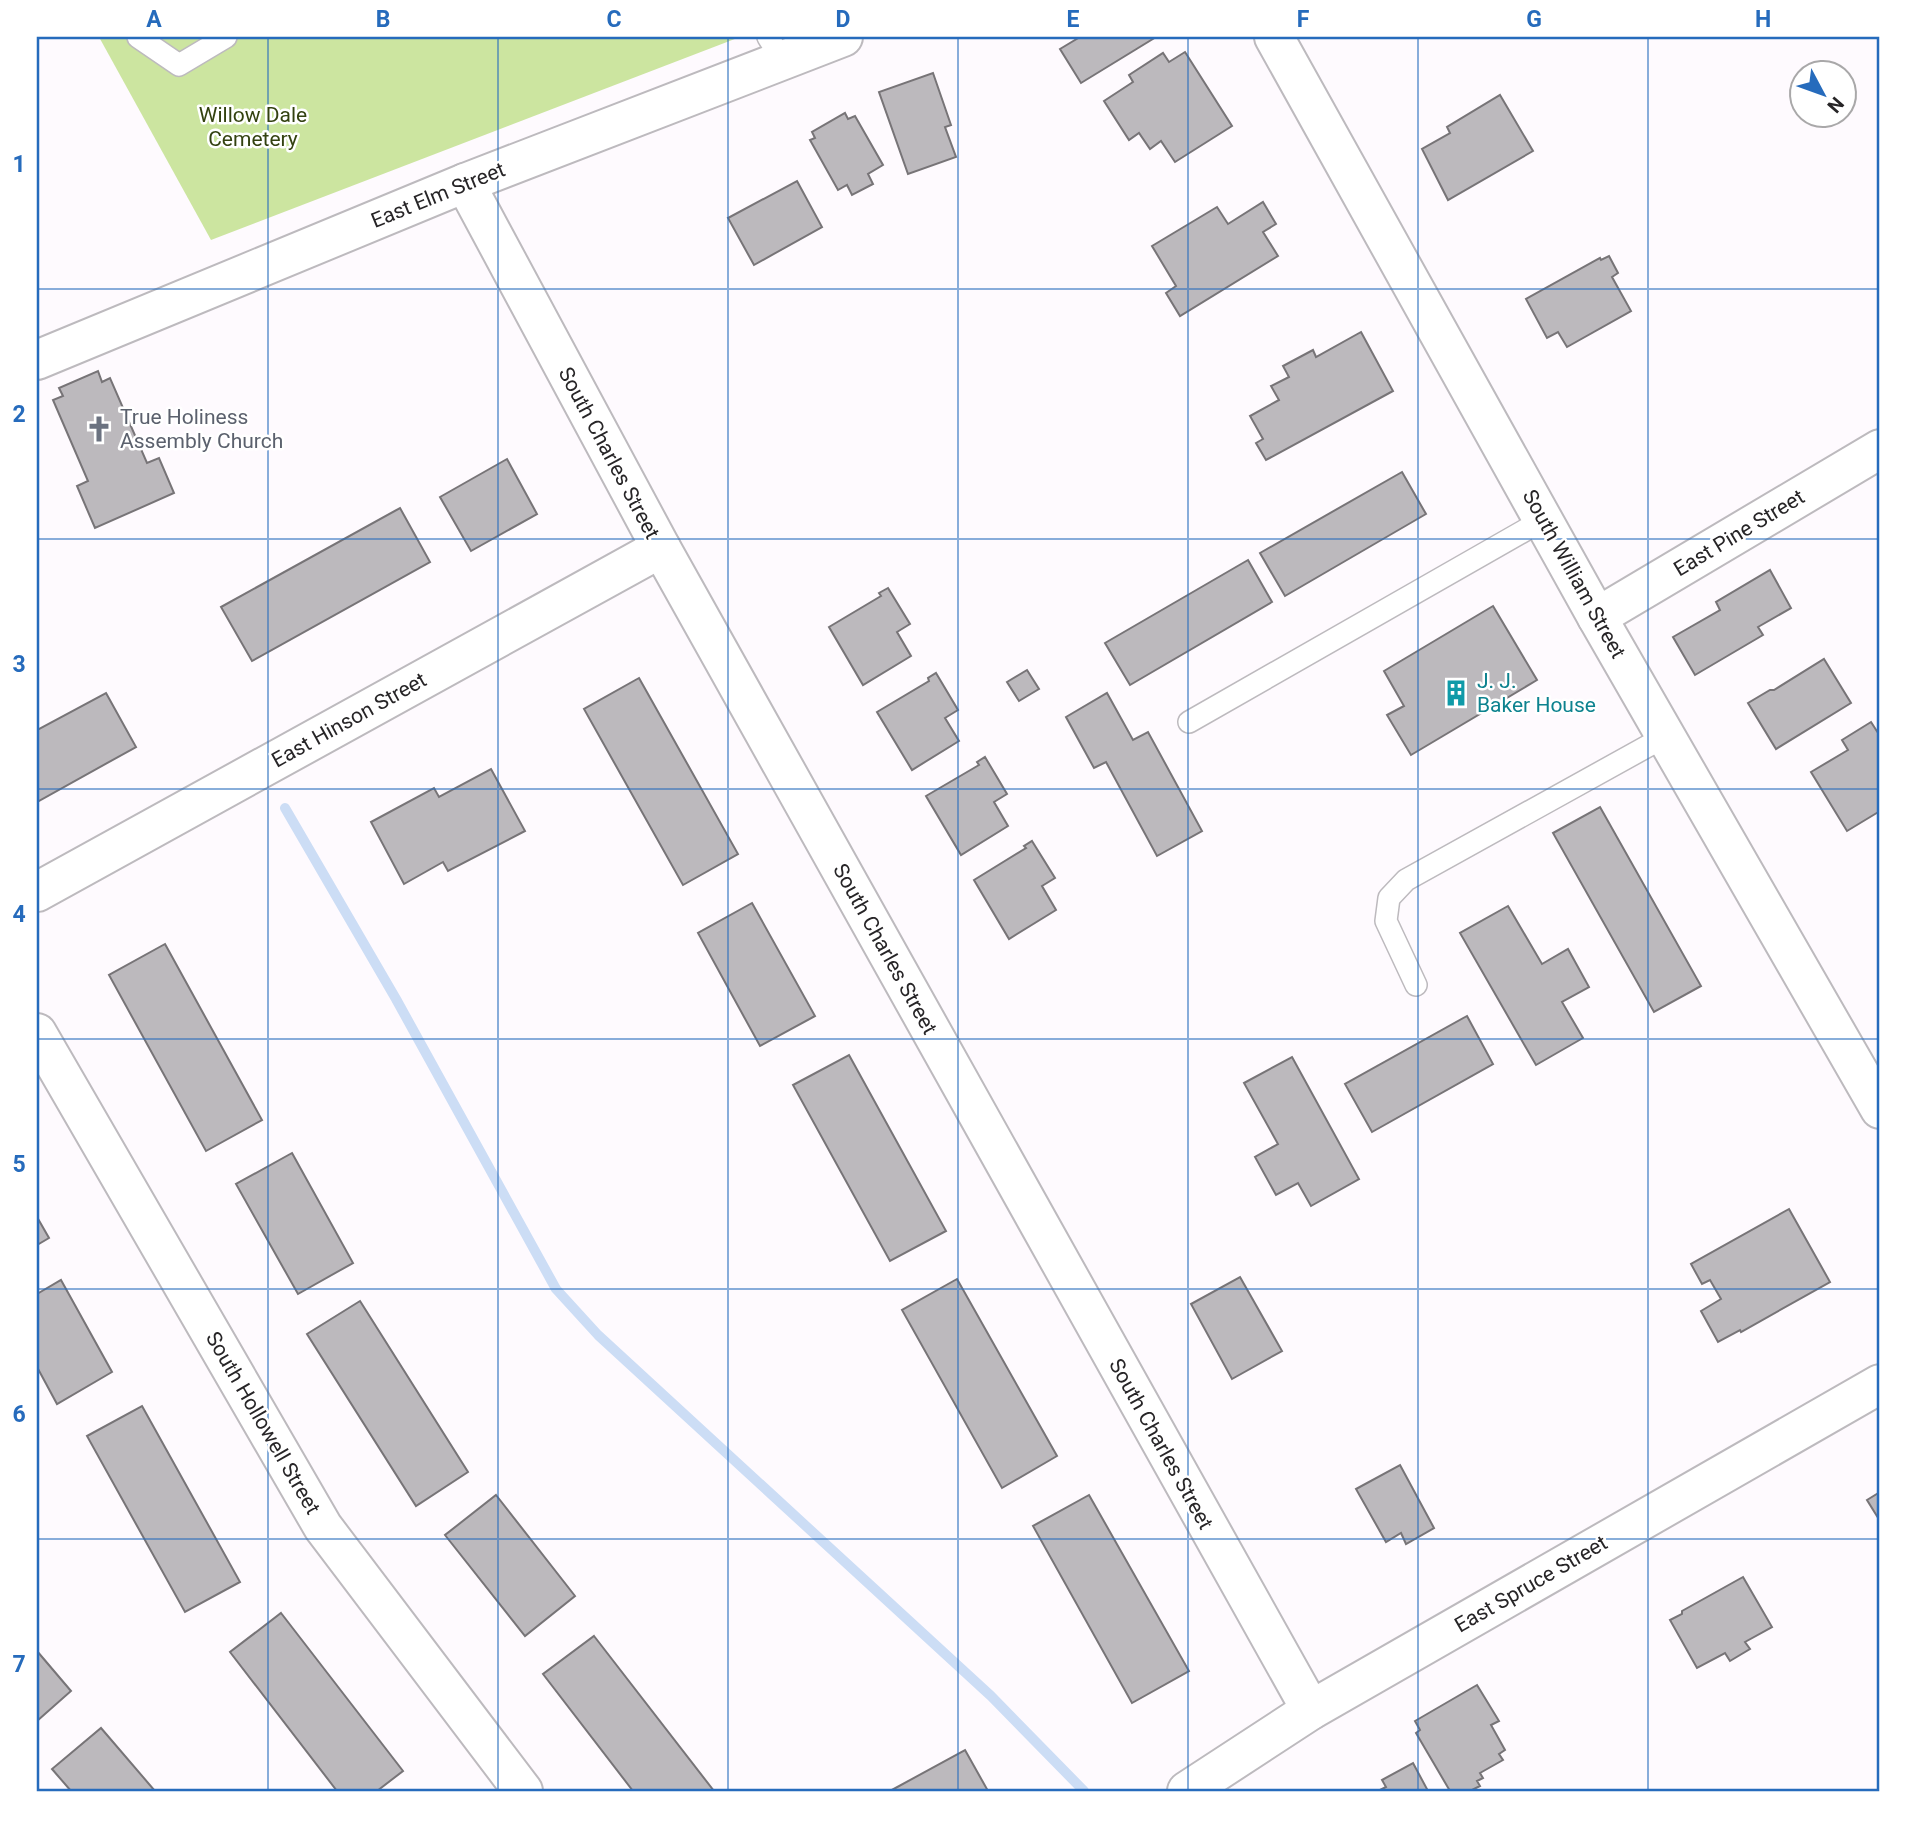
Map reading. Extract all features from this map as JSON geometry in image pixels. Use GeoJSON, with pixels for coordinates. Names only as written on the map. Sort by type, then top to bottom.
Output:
{"type":"FeatureCollection","features":[{"type":"Feature","properties":{"kind":"street","name":"East Elm Street"},"geometry":{"type":"LineString","coordinates":[[37,360],[465,183],[775,49],[843,37]]}},
{"type":"Feature","properties":{"kind":"street","name":"South William Street"},"geometry":{"type":"LineString","coordinates":[[1274,37],[1597,617],[1880,1109]]}},
{"type":"Feature","properties":{"kind":"street","name":"South Charles Street"},"geometry":{"type":"LineString","coordinates":[[465,183],[661,548],[1311,1710]]}},
{"type":"Feature","properties":{"kind":"street","name":"East Pine Street"},"geometry":{"type":"LineString","coordinates":[[1597,617],[1880,449]]}},
{"type":"Feature","properties":{"kind":"street","name":"East Hinson Street"},"geometry":{"type":"LineString","coordinates":[[37,892],[661,548]]}},
{"type":"Feature","properties":{"kind":"street","name":"South Hollowell Street"},"geometry":{"type":"LineString","coordinates":[[37,1033],[323,1527],[523,1791]]}},
{"type":"Feature","properties":{"kind":"street","name":"East Spruce Street"},"geometry":{"type":"LineString","coordinates":[[1187,1791],[1311,1710],[1880,1384]]}},
{"type":"Feature","properties":{"kind":"lane"},"geometry":{"type":"LineString","coordinates":[[138,37],[179,65],[226,37]]}},
{"type":"Feature","properties":{"kind":"lane"},"geometry":{"type":"LineString","coordinates":[[1189,722],[1543,520]]}},
{"type":"Feature","properties":{"kind":"lane"},"geometry":{"type":"LineString","coordinates":[[1416,985],[1386,921],[1389,898],[1406,880],[1666,736]]}},
{"type":"Feature","properties":{"kind":"green space","name":"Willow Dale Cemetery"},"geometry":{"type":"Polygon","coordinates":[[[99,37],[740,37],[211,240],[99,37]]]}},
{"type":"Feature","properties":{"kind":"building"},"geometry":{"type":"Polygon","coordinates":[[[1080,37],[1156,37],[1081,83],[1060,49],[1080,37]]]}},
{"type":"Feature","properties":{"kind":"building"},"geometry":{"type":"Polygon","coordinates":[[[1185,52],[1232,126],[1175,162],[1161,141],[1150,149],[1139,133],[1129,140],[1104,101],[1133,82],[1129,75],[1163,53],[1169,62],[1185,52]]]}},
{"type":"Feature","properties":{"kind":"building"},"geometry":{"type":"Polygon","coordinates":[[[933,73],[951,125],[945,127],[956,157],[908,174],[879,92],[933,73]]]}},
{"type":"Feature","properties":{"kind":"building"},"geometry":{"type":"Polygon","coordinates":[[[1500,95],[1533,151],[1448,200],[1422,149],[1450,133],[1447,127],[1500,95]]]}},
{"type":"Feature","properties":{"kind":"building"},"geometry":{"type":"Polygon","coordinates":[[[845,113],[848,119],[855,116],[883,165],[868,174],[873,184],[852,195],[847,185],[838,190],[810,140],[815,138],[812,132],[845,113]]]}},
{"type":"Feature","properties":{"kind":"building"},"geometry":{"type":"Polygon","coordinates":[[[797,181],[822,227],[754,265],[728,218],[797,181]]]}},
{"type":"Feature","properties":{"kind":"building"},"geometry":{"type":"Polygon","coordinates":[[[1263,202],[1276,224],[1263,232],[1278,256],[1180,316],[1166,293],[1176,286],[1152,246],[1217,207],[1228,224],[1263,202]]]}},
{"type":"Feature","properties":{"kind":"building"},"geometry":{"type":"Polygon","coordinates":[[[1609,256],[1618,273],[1612,277],[1631,311],[1567,347],[1558,332],[1547,338],[1526,299],[1600,258],[1601,260],[1609,256]]]}},
{"type":"Feature","properties":{"kind":"building"},"geometry":{"type":"Polygon","coordinates":[[[1361,332],[1393,391],[1266,460],[1256,443],[1263,439],[1250,416],[1279,400],[1271,386],[1289,377],[1283,366],[1313,350],[1316,357],[1361,332]]]}},
{"type":"Feature","properties":{"kind":"building","name":"True Holiness Assembly Church"},"geometry":{"type":"Polygon","coordinates":[[[98,371],[102,382],[110,378],[147,463],[159,458],[174,493],[95,528],[77,486],[88,481],[53,400],[63,396],[59,388],[98,371]]]}},
{"type":"Feature","properties":{"kind":"building"},"geometry":{"type":"Polygon","coordinates":[[[507,459],[537,514],[471,551],[440,497],[507,459]]]}},
{"type":"Feature","properties":{"kind":"building"},"geometry":{"type":"Polygon","coordinates":[[[1402,472],[1426,514],[1285,596],[1260,553],[1402,472]]]}},
{"type":"Feature","properties":{"kind":"building"},"geometry":{"type":"Polygon","coordinates":[[[400,508],[430,562],[252,661],[221,607],[400,508]]]}},
{"type":"Feature","properties":{"kind":"building"},"geometry":{"type":"Polygon","coordinates":[[[1248,560],[1272,602],[1130,685],[1105,643],[1248,560]]]}},
{"type":"Feature","properties":{"kind":"building"},"geometry":{"type":"Polygon","coordinates":[[[1770,570],[1791,608],[1758,627],[1763,635],[1695,675],[1673,637],[1720,610],[1716,602],[1770,570]]]}},
{"type":"Feature","properties":{"kind":"building"},"geometry":{"type":"Polygon","coordinates":[[[888,588],[910,624],[897,632],[911,656],[863,685],[829,627],[881,596],[879,593],[888,588]]]}},
{"type":"Feature","properties":{"kind":"building","name":"J. J. Baker House"},"geometry":{"type":"Polygon","coordinates":[[[1493,606],[1537,680],[1411,755],[1387,715],[1404,706],[1384,671],[1493,606]]]}},
{"type":"Feature","properties":{"kind":"building"},"geometry":{"type":"Polygon","coordinates":[[[1824,659],[1851,703],[1776,749],[1748,703],[1824,659]]]}},
{"type":"Feature","properties":{"kind":"building"},"geometry":{"type":"Polygon","coordinates":[[[1027,670],[1039,689],[1019,701],[1007,682],[1027,670]]]}},
{"type":"Feature","properties":{"kind":"building"},"geometry":{"type":"Polygon","coordinates":[[[936,673],[958,710],[945,718],[959,741],[912,770],[877,712],[929,681],[928,678],[936,673]]]}},
{"type":"Feature","properties":{"kind":"building"},"geometry":{"type":"Polygon","coordinates":[[[639,678],[738,854],[683,885],[584,709],[639,678]]]}},
{"type":"Feature","properties":{"kind":"building"},"geometry":{"type":"Polygon","coordinates":[[[106,693],[136,747],[37,802],[37,730],[106,693]]]}},
{"type":"Feature","properties":{"kind":"building"},"geometry":{"type":"Polygon","coordinates":[[[1107,693],[1133,740],[1148,732],[1202,831],[1157,856],[1106,762],[1094,768],[1066,717],[1107,693]]]}},
{"type":"Feature","properties":{"kind":"building"},"geometry":{"type":"Polygon","coordinates":[[[1871,722],[1880,736],[1880,811],[1847,831],[1811,772],[1848,750],[1842,740],[1871,722]]]}},
{"type":"Feature","properties":{"kind":"building"},"geometry":{"type":"Polygon","coordinates":[[[985,757],[1007,794],[994,802],[1008,826],[961,855],[926,796],[979,765],[977,762],[985,757]]]}},
{"type":"Feature","properties":{"kind":"building"},"geometry":{"type":"Polygon","coordinates":[[[491,769],[525,831],[448,871],[443,862],[404,884],[371,822],[434,788],[439,797],[491,769]]]}},
{"type":"Feature","properties":{"kind":"building"},"geometry":{"type":"Polygon","coordinates":[[[1600,807],[1701,986],[1654,1012],[1553,833],[1600,807]]]}},
{"type":"Feature","properties":{"kind":"building"},"geometry":{"type":"Polygon","coordinates":[[[1032,841],[1055,878],[1042,886],[1056,910],[1009,939],[974,880],[1026,848],[1024,846],[1032,841]]]}},
{"type":"Feature","properties":{"kind":"building"},"geometry":{"type":"Polygon","coordinates":[[[752,903],[815,1016],[760,1046],[698,933],[752,903]]]}},
{"type":"Feature","properties":{"kind":"building"},"geometry":{"type":"Polygon","coordinates":[[[1508,906],[1542,964],[1568,949],[1589,987],[1562,1002],[1583,1038],[1536,1065],[1460,933],[1508,906]]]}},
{"type":"Feature","properties":{"kind":"building"},"geometry":{"type":"Polygon","coordinates":[[[165,944],[262,1120],[206,1151],[109,975],[165,944]]]}},
{"type":"Feature","properties":{"kind":"building"},"geometry":{"type":"Polygon","coordinates":[[[1467,1016],[1493,1064],[1372,1132],[1345,1084],[1467,1016]]]}},
{"type":"Feature","properties":{"kind":"building"},"geometry":{"type":"Polygon","coordinates":[[[849,1055],[946,1231],[890,1261],[793,1085],[849,1055]]]}},
{"type":"Feature","properties":{"kind":"building"},"geometry":{"type":"Polygon","coordinates":[[[1292,1057],[1359,1179],[1311,1206],[1298,1183],[1276,1195],[1255,1157],[1278,1144],[1244,1083],[1292,1057]]]}},
{"type":"Feature","properties":{"kind":"building"},"geometry":{"type":"Polygon","coordinates":[[[292,1153],[353,1263],[298,1294],[236,1184],[292,1153]]]}},
{"type":"Feature","properties":{"kind":"building"},"geometry":{"type":"Polygon","coordinates":[[[1789,1209],[1830,1282],[1718,1342],[1701,1311],[1721,1299],[1710,1280],[1702,1284],[1691,1264],[1789,1209]]]}},
{"type":"Feature","properties":{"kind":"building"},"geometry":{"type":"Polygon","coordinates":[[[37,1217],[49,1238],[37,1245],[37,1217]]]}},
{"type":"Feature","properties":{"kind":"building"},"geometry":{"type":"Polygon","coordinates":[[[1240,1277],[1282,1351],[1232,1379],[1191,1304],[1240,1277]]]}},
{"type":"Feature","properties":{"kind":"building"},"geometry":{"type":"Polygon","coordinates":[[[957,1279],[1057,1456],[1002,1488],[902,1310],[957,1279]]]}},
{"type":"Feature","properties":{"kind":"building"},"geometry":{"type":"Polygon","coordinates":[[[61,1280],[112,1372],[57,1404],[37,1367],[37,1294],[61,1280]]]}},
{"type":"Feature","properties":{"kind":"building"},"geometry":{"type":"Polygon","coordinates":[[[360,1301],[468,1472],[416,1506],[307,1334],[360,1301]]]}},
{"type":"Feature","properties":{"kind":"building"},"geometry":{"type":"Polygon","coordinates":[[[142,1406],[240,1582],[185,1612],[87,1436],[142,1406]]]}},
{"type":"Feature","properties":{"kind":"building"},"geometry":{"type":"Polygon","coordinates":[[[1400,1465],[1434,1528],[1406,1544],[1401,1533],[1386,1542],[1356,1489],[1400,1465]]]}},
{"type":"Feature","properties":{"kind":"building"},"geometry":{"type":"Polygon","coordinates":[[[1880,1492],[1880,1521],[1867,1500],[1880,1492]]]}},
{"type":"Feature","properties":{"kind":"building"},"geometry":{"type":"Polygon","coordinates":[[[496,1495],[575,1596],[525,1636],[445,1535],[496,1495]]]}},
{"type":"Feature","properties":{"kind":"building"},"geometry":{"type":"Polygon","coordinates":[[[1089,1495],[1189,1671],[1132,1703],[1033,1526],[1089,1495]]]}},
{"type":"Feature","properties":{"kind":"building"},"geometry":{"type":"Polygon","coordinates":[[[1743,1577],[1772,1627],[1745,1642],[1750,1649],[1730,1661],[1725,1653],[1697,1668],[1670,1620],[1743,1577]]]}},
{"type":"Feature","properties":{"kind":"building"},"geometry":{"type":"Polygon","coordinates":[[[281,1613],[403,1771],[377,1791],[337,1791],[230,1652],[281,1613]]]}},
{"type":"Feature","properties":{"kind":"building"},"geometry":{"type":"Polygon","coordinates":[[[594,1636],[714,1791],[633,1791],[543,1674],[594,1636]]]}},
{"type":"Feature","properties":{"kind":"building"},"geometry":{"type":"Polygon","coordinates":[[[37,1651],[71,1691],[37,1721],[37,1651]]]}},
{"type":"Feature","properties":{"kind":"building"},"geometry":{"type":"Polygon","coordinates":[[[1477,1685],[1499,1721],[1491,1725],[1505,1750],[1499,1754],[1503,1760],[1480,1773],[1483,1778],[1477,1781],[1480,1786],[1470,1791],[1450,1791],[1416,1733],[1420,1730],[1415,1721],[1477,1685]]]}},
{"type":"Feature","properties":{"kind":"building"},"geometry":{"type":"Polygon","coordinates":[[[101,1728],[155,1791],[71,1791],[52,1769],[101,1728]]]}},
{"type":"Feature","properties":{"kind":"building"},"geometry":{"type":"Polygon","coordinates":[[[965,1750],[988,1791],[890,1791],[965,1750]]]}},
{"type":"Feature","properties":{"kind":"building"},"geometry":{"type":"Polygon","coordinates":[[[1413,1763],[1428,1791],[1378,1791],[1386,1787],[1382,1780],[1413,1763]]]}},
{"type":"Feature","properties":{"kind":"waterway"},"geometry":{"type":"LineString","coordinates":[[285,808],[396,999],[556,1289],[598,1335],[991,1696],[1084,1791]]}},
{"type":"Feature","properties":{"kind":"place","name":"True Holiness Assembly Church"},"geometry":{"type":"Point","coordinates":[99,429]}},
{"type":"Feature","properties":{"kind":"place","name":"J. J. Baker House"},"geometry":{"type":"Point","coordinates":[1456,693]}}]}
